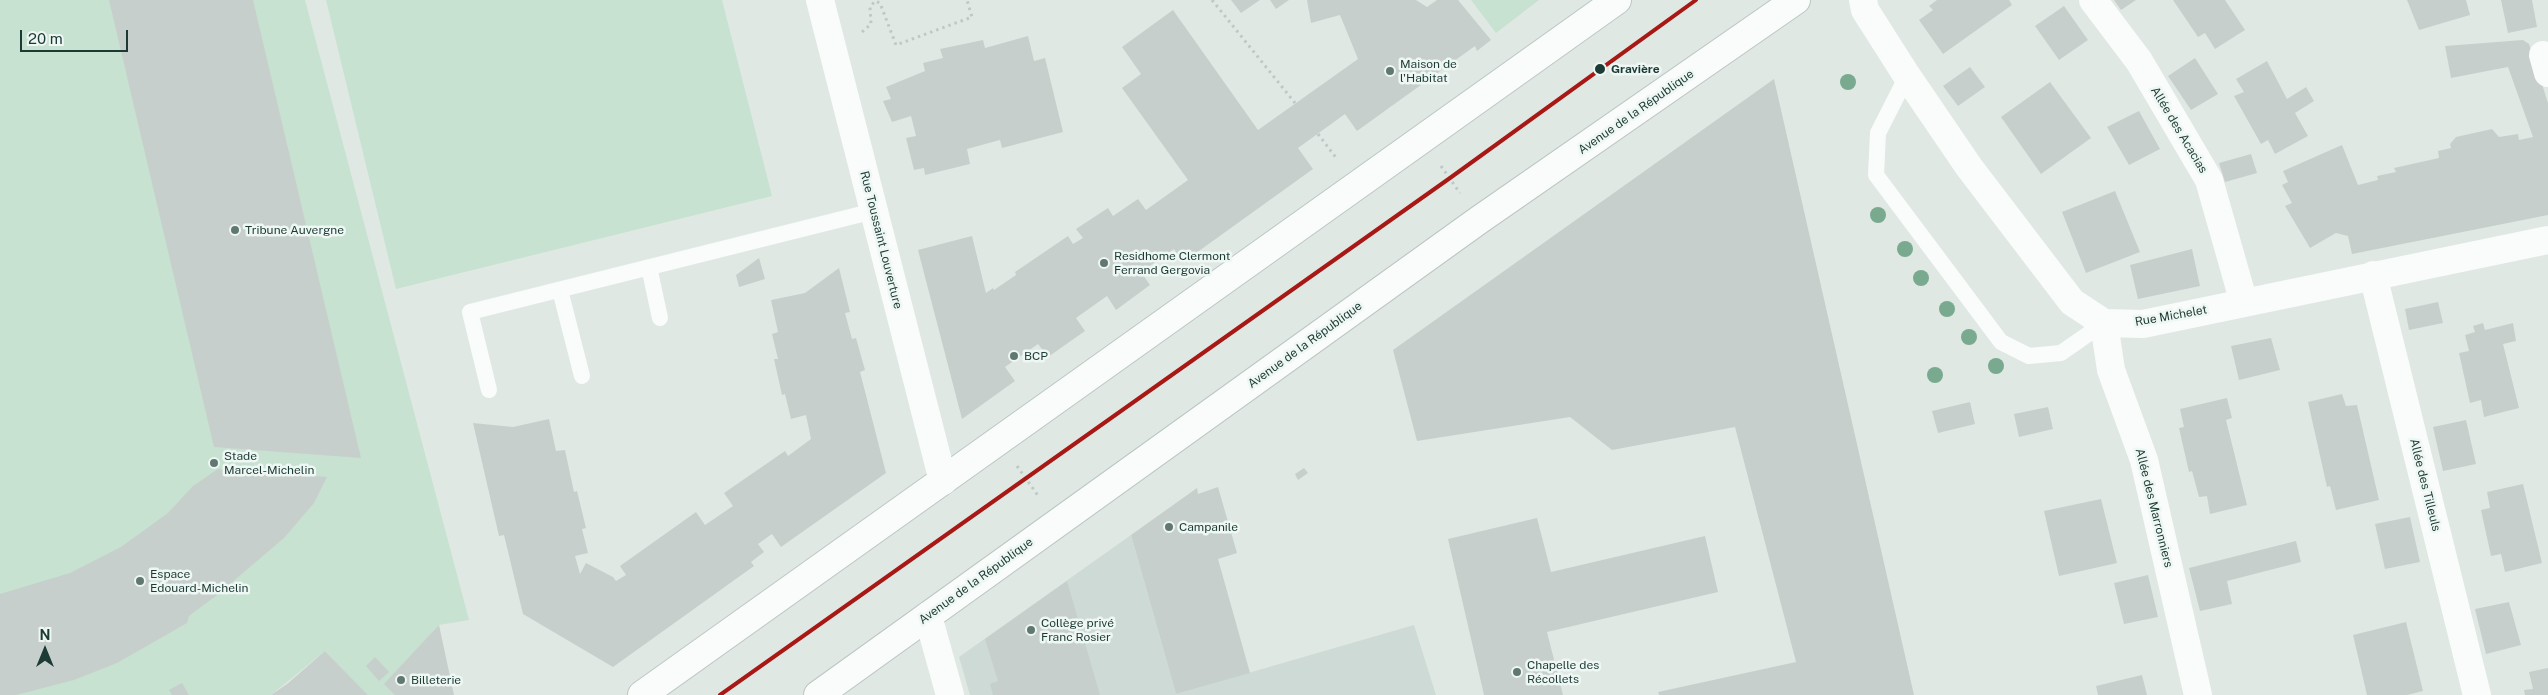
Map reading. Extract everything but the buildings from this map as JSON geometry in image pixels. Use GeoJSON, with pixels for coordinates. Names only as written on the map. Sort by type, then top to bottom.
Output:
{"type":"FeatureCollection","features":[{"type":"Feature","properties":{"kind":"street","name":"Rue Toussaint Louverture"},"geometry":{"type":"LineString","coordinates":[[820,0],[943,481]]}},
{"type":"Feature","properties":{"kind":"street"},"geometry":{"type":"LineString","coordinates":[[642,695],[1618,0]]}},
{"type":"Feature","properties":{"kind":"street","name":"Avenue de la République"},"geometry":{"type":"LineString","coordinates":[[818,695],[1479,220],[1796,0]]}},
{"type":"Feature","properties":{"kind":"street"},"geometry":{"type":"LineString","coordinates":[[1863,0],[1865,10],[1907,76],[1970,167],[2072,302],[2104,323]]}},
{"type":"Feature","properties":{"kind":"street","name":"Allée des Acacias"},"geometry":{"type":"LineString","coordinates":[[2093,0],[2139,61],[2209,180],[2244,303]]}},
{"type":"Feature","properties":{"kind":"street","name":"Rue Michelet"},"geometry":{"type":"LineString","coordinates":[[2104,323],[2143,324],[2548,240]]}},
{"type":"Feature","properties":{"kind":"street","name":"Allée des Tilleuls"},"geometry":{"type":"LineString","coordinates":[[2374,275],[2477,695]]}},
{"type":"Feature","properties":{"kind":"street","name":"Allée des Marronniers"},"geometry":{"type":"LineString","coordinates":[[2104,323],[2111,370],[2144,460],[2198,695]]}},
{"type":"Feature","properties":{"kind":"street"},"geometry":{"type":"LineString","coordinates":[[928,616],[950,695]]}},
{"type":"Feature","properties":{"kind":"lane"},"geometry":{"type":"LineString","coordinates":[[1907,76],[1878,133],[1876,175],[2001,342],[2029,356],[2061,353],[2104,323]]}},
{"type":"Feature","properties":{"kind":"lane"},"geometry":{"type":"LineString","coordinates":[[489,390],[470,312],[874,211]]}},
{"type":"Feature","properties":{"kind":"lane"},"geometry":{"type":"LineString","coordinates":[[649,268],[660,318]]}},
{"type":"Feature","properties":{"kind":"lane"},"geometry":{"type":"LineString","coordinates":[[560,290],[582,376]]}},
{"type":"Feature","properties":{"kind":"path"},"geometry":{"type":"LineString","coordinates":[[859,34],[866,31],[871,24],[870,8],[875,2],[880,3],[896,45],[972,17],[967,0]]}},
{"type":"Feature","properties":{"kind":"path"},"geometry":{"type":"LineString","coordinates":[[1212,0],[1295,103]]}},
{"type":"Feature","properties":{"kind":"path"},"geometry":{"type":"LineString","coordinates":[[1422,139],[1479,220]]}},
{"type":"Feature","properties":{"kind":"path"},"geometry":{"type":"LineString","coordinates":[[998,440],[1058,522]]}},
{"type":"Feature","properties":{"kind":"shaded area"},"geometry":{"type":"Polygon","coordinates":[[[1131,535],[1176,694],[1414,625],[1436,695],[970,695],[959,657],[1131,535]]]}},
{"type":"Feature","properties":{"kind":"green space","name":"Stade Marcel-Michelin"},"geometry":{"type":"Polygon","coordinates":[[[0,0],[305,0],[469,620],[439,625],[419,649],[395,695],[368,695],[325,651],[271,695],[0,695],[0,0]]]}},
{"type":"Feature","properties":{"kind":"green space"},"geometry":{"type":"Polygon","coordinates":[[[326,0],[722,0],[772,196],[396,289],[326,0]]]}},
{"type":"Feature","properties":{"kind":"green space"},"geometry":{"type":"Polygon","coordinates":[[[1471,0],[1539,0],[1496,33],[1471,0]]]}},
{"type":"Feature","properties":{"kind":"transit line"},"geometry":{"type":"LineString","coordinates":[[720,695],[1450,178],[1696,0]]}},
{"type":"Feature","properties":{"kind":"place","name":"Gravière"},"geometry":{"type":"Point","coordinates":[1600,69]}},
{"type":"Feature","properties":{"kind":"place","name":"Maison de l'Habitat"},"geometry":{"type":"Point","coordinates":[1390,71]}},
{"type":"Feature","properties":{"kind":"place","name":"Tribune Auvergne"},"geometry":{"type":"Point","coordinates":[235,230]}},
{"type":"Feature","properties":{"kind":"place","name":"Residhome Clermont Ferrand Gergovia"},"geometry":{"type":"Point","coordinates":[1104,263]}},
{"type":"Feature","properties":{"kind":"place","name":"BCP"},"geometry":{"type":"Point","coordinates":[1014,356]}},
{"type":"Feature","properties":{"kind":"place","name":"Stade Marcel-Michelin"},"geometry":{"type":"Point","coordinates":[214,463]}},
{"type":"Feature","properties":{"kind":"place","name":"Campanile"},"geometry":{"type":"Point","coordinates":[1169,527]}},
{"type":"Feature","properties":{"kind":"place","name":"Espace Edouard-Michelin"},"geometry":{"type":"Point","coordinates":[140,581]}},
{"type":"Feature","properties":{"kind":"place","name":"Collège privé Franc Rosier"},"geometry":{"type":"Point","coordinates":[1031,630]}},
{"type":"Feature","properties":{"kind":"place","name":"Chapelle des Récollets"},"geometry":{"type":"Point","coordinates":[1517,672]}},
{"type":"Feature","properties":{"kind":"place","name":"Billeterie"},"geometry":{"type":"Point","coordinates":[401,680]}}]}
